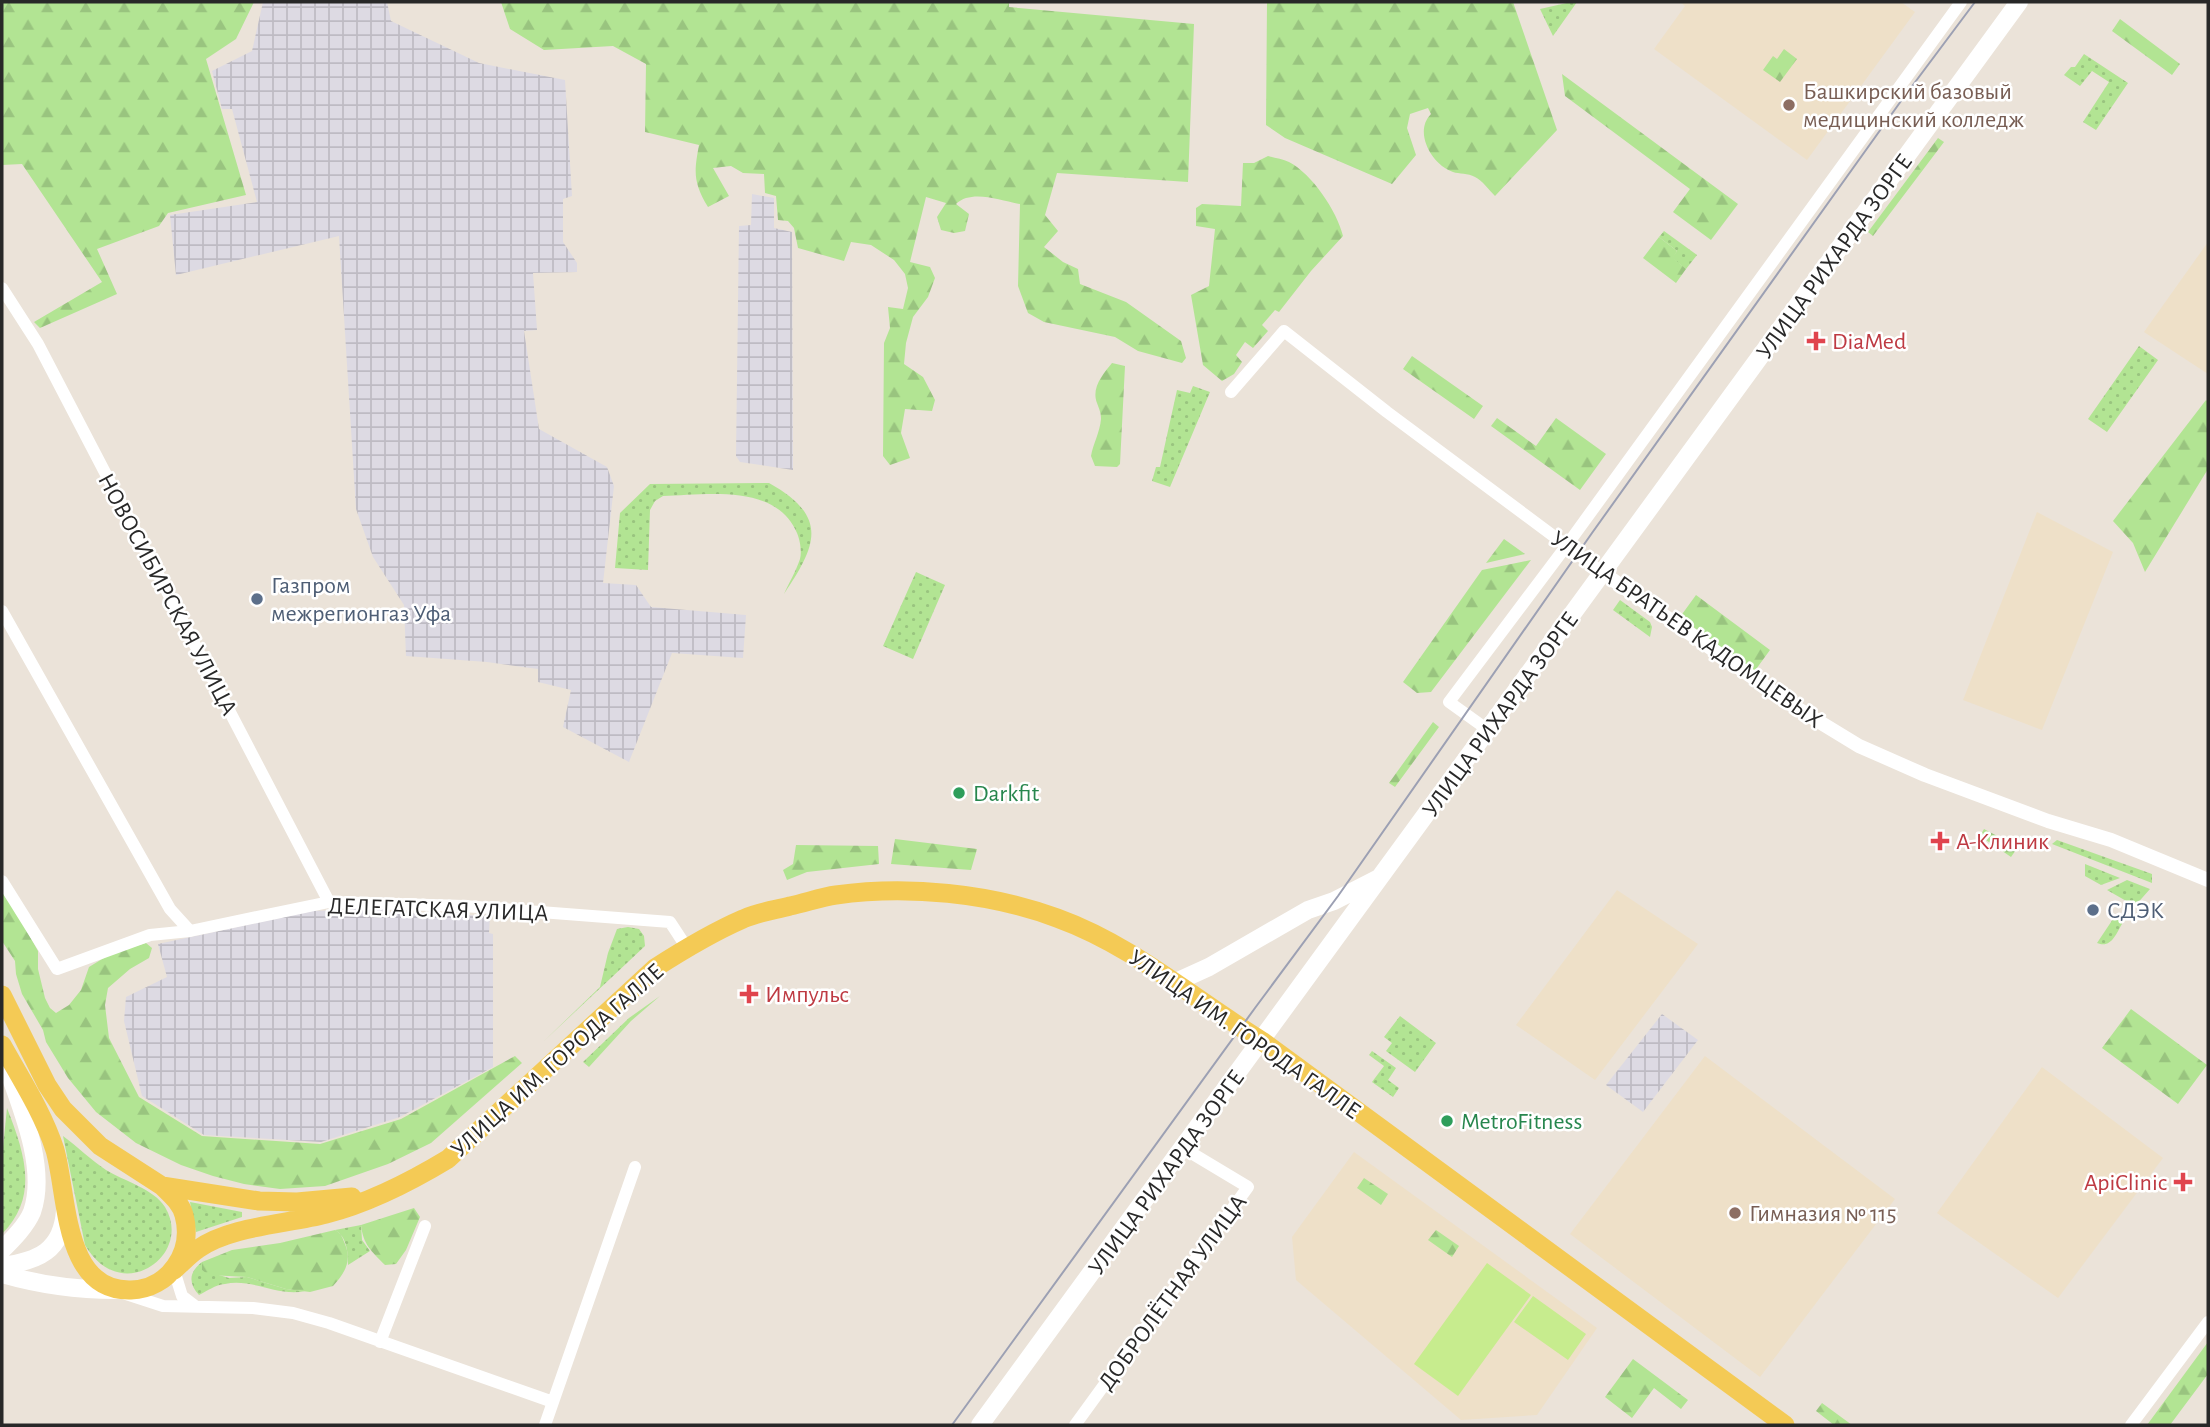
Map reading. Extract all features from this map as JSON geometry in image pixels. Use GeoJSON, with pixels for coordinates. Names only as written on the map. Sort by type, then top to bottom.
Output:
{"type":"FeatureCollection","features":[{"type":"Feature","properties":{"kind":"main road","name":"УЛИЦА РИХАРДА ЗОРГЕ"},"geometry":{"type":"LineString","coordinates":[[983,1424],[2019,2]]}},
{"type":"Feature","properties":{"kind":"main road"},"geometry":{"type":"LineString","coordinates":[[1176,982],[1209,967],[1308,910],[1334,901],[1382,876]]}},
{"type":"Feature","properties":{"kind":"main road","name":"УЛИЦА ИМ. ГОРОДА ГАЛЛЕ"},"geometry":{"type":"LineString","coordinates":[[116,1290],[154,1286],[199,1248],[216,1240],[259,1227],[328,1214],[410,1182],[448,1159],[655,968],[745,918],[834,895],[885,890],[940,892],[993,901],[1057,918],[1114,945],[1176,982],[1262,1041],[1785,1425]]}},
{"type":"Feature","properties":{"kind":"main road","name":"УЛИЦА ИМ. ГОРОДА ГАЛЛЕ"},"geometry":{"type":"LineString","coordinates":[[2,995],[47,1085],[77,1125],[116,1158],[162,1186],[259,1201],[297,1202],[378,1195]]}},
{"type":"Feature","properties":{"kind":"main road"},"geometry":{"type":"LineString","coordinates":[[2,1045],[30,1093],[54,1149],[70,1226],[82,1264],[96,1280],[116,1290]]}},
{"type":"Feature","properties":{"kind":"main road"},"geometry":{"type":"LineString","coordinates":[[2,1053],[31,1147],[37,1187],[31,1215],[2,1250]]}},
{"type":"Feature","properties":{"kind":"main road"},"geometry":{"type":"LineString","coordinates":[[162,1186],[181,1207],[187,1234],[183,1253],[174,1270]]}},
{"type":"Feature","properties":{"kind":"main road"},"geometry":{"type":"LineString","coordinates":[[2,1266],[42,1256],[51,1248],[59,1238],[64,1224],[66,1201]]}},
{"type":"Feature","properties":{"kind":"main road"},"geometry":{"type":"LineString","coordinates":[[2,1275],[61,1288],[116,1290]]}},
{"type":"Feature","properties":{"kind":"street"},"geometry":{"type":"LineString","coordinates":[[1488,730],[1449,702],[1567,545],[1961,2]]}},
{"type":"Feature","properties":{"kind":"street","name":"НОВОСИБИРСКАЯ УЛИЦА"},"geometry":{"type":"LineString","coordinates":[[2,288],[38,344],[329,902]]}},
{"type":"Feature","properties":{"kind":"street","name":"УЛИЦА БРАТЬЕВ КАДОМЦЕВЫХ"},"geometry":{"type":"LineString","coordinates":[[1231,392],[1283,331],[1603,573],[1795,707],[1859,746],[1925,775],[2048,821],[2111,840],[2208,880]]}},
{"type":"Feature","properties":{"kind":"street"},"geometry":{"type":"LineString","coordinates":[[2,611],[170,909],[190,931]]}},
{"type":"Feature","properties":{"kind":"street","name":"ДЕЛЕГАТСКАЯ УЛИЦА"},"geometry":{"type":"LineString","coordinates":[[2,881],[57,969],[150,935],[190,931],[329,902],[464,906],[670,922],[687,948]]}},
{"type":"Feature","properties":{"kind":"street","name":"ДОБРОЛЁТНАЯ УЛИЦА"},"geometry":{"type":"LineString","coordinates":[[1075,1425],[1248,1187],[1183,1148]]}},
{"type":"Feature","properties":{"kind":"street"},"geometry":{"type":"LineString","coordinates":[[545,1425],[635,1167]]}},
{"type":"Feature","properties":{"kind":"street"},"geometry":{"type":"LineString","coordinates":[[380,1342],[425,1226]]}},
{"type":"Feature","properties":{"kind":"street"},"geometry":{"type":"LineString","coordinates":[[174,1270],[183,1296],[195,1306]]}},
{"type":"Feature","properties":{"kind":"street"},"geometry":{"type":"LineString","coordinates":[[116,1290],[163,1306],[253,1308],[293,1313],[329,1322],[553,1402]]}},
{"type":"Feature","properties":{"kind":"street"},"geometry":{"type":"LineString","coordinates":[[2132,1425],[2208,1322]]}},
{"type":"Feature","properties":{"kind":"shaded area"},"geometry":{"type":"Polygon","coordinates":[[[263,2],[387,2],[391,21],[479,63],[565,80],[572,196],[563,199],[563,242],[577,263],[577,272],[533,273],[537,330],[524,331],[539,429],[607,467],[614,486],[603,583],[636,585],[651,607],[746,615],[743,658],[672,653],[629,762],[563,727],[571,690],[538,682],[538,669],[406,656],[404,605],[373,557],[356,509],[339,236],[176,275],[170,215],[257,202],[232,109],[222,109],[212,71],[252,51],[263,2]]]}},
{"type":"Feature","properties":{"kind":"shaded area","name":"Башкирский базовый медицинский колледж"},"geometry":{"type":"Polygon","coordinates":[[[1680,2],[1901,2],[1915,12],[1807,160],[1654,49],[1685,6],[1680,2]]]}},
{"type":"Feature","properties":{"kind":"shaded area"},"geometry":{"type":"Polygon","coordinates":[[[752,194],[774,198],[774,228],[792,232],[793,470],[740,462],[736,456],[739,226],[751,225],[752,194]]]}},
{"type":"Feature","properties":{"kind":"shaded area"},"geometry":{"type":"Polygon","coordinates":[[[2208,242],[2208,374],[2144,332],[2208,242]]]}},
{"type":"Feature","properties":{"kind":"shaded area"},"geometry":{"type":"Polygon","coordinates":[[[2037,512],[2113,552],[2042,730],[1963,700],[2037,512]]]}},
{"type":"Feature","properties":{"kind":"shaded area"},"geometry":{"type":"Polygon","coordinates":[[[1617,890],[1698,944],[1595,1080],[1516,1025],[1617,890]]]}},
{"type":"Feature","properties":{"kind":"shaded area"},"geometry":{"type":"Polygon","coordinates":[[[346,906],[388,907],[389,912],[490,916],[489,933],[493,934],[493,1067],[400,1117],[321,1142],[204,1135],[142,1096],[124,1021],[126,997],[167,977],[158,944],[312,911],[346,910],[346,906]]]}},
{"type":"Feature","properties":{"kind":"shaded area"},"geometry":{"type":"Polygon","coordinates":[[[1662,1014],[1698,1040],[1643,1112],[1606,1085],[1662,1014]]]}},
{"type":"Feature","properties":{"kind":"shaded area","name":"Гимназия № 115"},"geometry":{"type":"Polygon","coordinates":[[[1705,1056],[1895,1199],[1760,1377],[1570,1234],[1705,1056]]]}},
{"type":"Feature","properties":{"kind":"shaded area"},"geometry":{"type":"Polygon","coordinates":[[[2042,1067],[2163,1158],[2058,1298],[1937,1213],[2042,1067]]]}},
{"type":"Feature","properties":{"kind":"shaded area"},"geometry":{"type":"Polygon","coordinates":[[[1354,1152],[1597,1328],[1537,1415],[1461,1420],[1296,1280],[1292,1237],[1354,1152]]]}},
{"type":"Feature","properties":{"kind":"green space"},"geometry":{"type":"Polygon","coordinates":[[[2,2],[254,2],[236,39],[206,59],[246,195],[168,213],[159,226],[97,249],[117,294],[40,328],[34,322],[102,282],[22,164],[2,165],[2,2]]]}},
{"type":"Feature","properties":{"kind":"green space"},"geometry":{"type":"Polygon","coordinates":[[[501,2],[1009,2],[1009,7],[1194,24],[1188,182],[1057,173],[1045,215],[1058,231],[1044,247],[1063,262],[1078,269],[1080,284],[1126,302],[1181,341],[1186,358],[1182,363],[1138,351],[1115,337],[1044,322],[1028,313],[1018,286],[1020,204],[987,197],[970,197],[963,200],[956,204],[969,214],[965,231],[954,233],[941,230],[937,217],[946,203],[926,197],[910,262],[930,267],[935,278],[928,297],[913,317],[904,364],[923,377],[935,400],[932,411],[905,409],[901,433],[910,458],[890,465],[883,456],[884,343],[890,328],[888,307],[903,309],[908,288],[905,274],[894,260],[871,245],[851,242],[844,261],[798,248],[794,228],[788,221],[778,220],[776,196],[765,193],[764,174],[743,173],[731,166],[713,168],[729,196],[708,207],[696,177],[699,145],[645,132],[646,64],[613,46],[544,50],[510,29],[501,2]]]}},
{"type":"Feature","properties":{"kind":"green space"},"geometry":{"type":"Polygon","coordinates":[[[1267,2],[1513,2],[1557,130],[1495,196],[1478,178],[1453,172],[1438,163],[1427,147],[1425,138],[1426,121],[1431,114],[1428,108],[1410,114],[1407,128],[1416,155],[1392,184],[1285,138],[1266,125],[1267,2]]]}},
{"type":"Feature","properties":{"kind":"green space"},"geometry":{"type":"Polygon","coordinates":[[[1577,2],[1553,36],[1540,9],[1577,2]]]}},
{"type":"Feature","properties":{"kind":"green space"},"geometry":{"type":"Polygon","coordinates":[[[2120,19],[2180,64],[2172,75],[2112,31],[2120,19]]]}},
{"type":"Feature","properties":{"kind":"green space"},"geometry":{"type":"Polygon","coordinates":[[[1784,49],[1797,59],[1780,82],[1763,70],[1773,56],[1777,59],[1784,49]]]}},
{"type":"Feature","properties":{"kind":"green space"},"geometry":{"type":"Polygon","coordinates":[[[2084,54],[2128,83],[2096,130],[2083,122],[2109,82],[2092,71],[2080,86],[2064,75],[2071,67],[2075,67],[2084,54]]]}},
{"type":"Feature","properties":{"kind":"green space"},"geometry":{"type":"Polygon","coordinates":[[[1562,74],[1738,204],[1711,240],[1673,212],[1690,189],[1565,96],[1562,74]]]}},
{"type":"Feature","properties":{"kind":"green space"},"geometry":{"type":"Polygon","coordinates":[[[1938,138],[1944,142],[1873,236],[1868,232],[1938,138]]]}},
{"type":"Feature","properties":{"kind":"green space"},"geometry":{"type":"Polygon","coordinates":[[[1268,156],[1289,162],[1315,184],[1329,205],[1343,236],[1279,312],[1275,310],[1262,325],[1268,331],[1253,348],[1245,342],[1236,355],[1242,362],[1234,374],[1222,381],[1203,365],[1191,295],[1209,286],[1215,229],[1196,226],[1196,208],[1202,204],[1241,206],[1243,163],[1254,163],[1268,156]]]}},
{"type":"Feature","properties":{"kind":"green space"},"geometry":{"type":"Polygon","coordinates":[[[1664,231],[1697,255],[1686,269],[1672,258],[1677,251],[1659,237],[1664,231]]]}},
{"type":"Feature","properties":{"kind":"green space"},"geometry":{"type":"Polygon","coordinates":[[[1659,237],[1677,251],[1673,258],[1686,269],[1676,283],[1643,258],[1659,237]]]}},
{"type":"Feature","properties":{"kind":"green space"},"geometry":{"type":"Polygon","coordinates":[[[2139,346],[2158,360],[2107,432],[2088,419],[2139,346]]]}},
{"type":"Feature","properties":{"kind":"green space"},"geometry":{"type":"Polygon","coordinates":[[[1412,356],[1483,406],[1474,419],[1403,369],[1412,356]]]}},
{"type":"Feature","properties":{"kind":"green space"},"geometry":{"type":"Polygon","coordinates":[[[1112,363],[1125,366],[1120,464],[1117,467],[1095,466],[1091,456],[1101,419],[1096,392],[1099,381],[1112,363]]]}},
{"type":"Feature","properties":{"kind":"green space"},"geometry":{"type":"Polygon","coordinates":[[[1193,386],[1210,392],[1170,487],[1152,481],[1156,467],[1160,467],[1177,390],[1190,393],[1193,386]]]}},
{"type":"Feature","properties":{"kind":"green space"},"geometry":{"type":"Polygon","coordinates":[[[2206,400],[2208,469],[2145,572],[2133,543],[2113,521],[2206,400]]]}},
{"type":"Feature","properties":{"kind":"green space"},"geometry":{"type":"Polygon","coordinates":[[[1497,418],[1536,446],[1556,418],[1606,454],[1580,490],[1491,426],[1497,418]]]}},
{"type":"Feature","properties":{"kind":"green space"},"geometry":{"type":"Polygon","coordinates":[[[769,483],[802,508],[809,520],[811,533],[804,561],[784,594],[800,559],[797,533],[787,517],[773,506],[738,495],[663,496],[655,501],[650,510],[648,570],[615,568],[620,513],[650,484],[769,483]]]}},
{"type":"Feature","properties":{"kind":"green space"},"geometry":{"type":"Polygon","coordinates":[[[1504,539],[1525,554],[1486,563],[1504,539]]]}},
{"type":"Feature","properties":{"kind":"green space"},"geometry":{"type":"Polygon","coordinates":[[[1531,560],[1431,692],[1417,693],[1403,682],[1482,570],[1531,560]]]}},
{"type":"Feature","properties":{"kind":"green space"},"geometry":{"type":"Polygon","coordinates":[[[916,572],[945,585],[913,659],[883,646],[916,572]]]}},
{"type":"Feature","properties":{"kind":"green space"},"geometry":{"type":"Polygon","coordinates":[[[1696,595],[1770,650],[1754,672],[1680,617],[1696,595]]]}},
{"type":"Feature","properties":{"kind":"green space"},"geometry":{"type":"Polygon","coordinates":[[[1620,600],[1650,622],[1650,637],[1613,610],[1620,600]]]}},
{"type":"Feature","properties":{"kind":"green space"},"geometry":{"type":"Polygon","coordinates":[[[1433,722],[1439,727],[1395,787],[1389,783],[1433,722]]]}},
{"type":"Feature","properties":{"kind":"green space"},"geometry":{"type":"Polygon","coordinates":[[[1984,829],[2018,847],[2011,857],[1980,836],[1984,829]]]}},
{"type":"Feature","properties":{"kind":"green space"},"geometry":{"type":"Polygon","coordinates":[[[895,839],[977,849],[971,870],[891,864],[895,839]]]}},
{"type":"Feature","properties":{"kind":"green space"},"geometry":{"type":"Polygon","coordinates":[[[2057,840],[2152,874],[2152,883],[2052,844],[2057,840]]]}},
{"type":"Feature","properties":{"kind":"green space"},"geometry":{"type":"Polygon","coordinates":[[[796,845],[878,846],[879,864],[807,872],[787,880],[783,870],[793,864],[796,845]]]}},
{"type":"Feature","properties":{"kind":"green space"},"geometry":{"type":"Polygon","coordinates":[[[2085,864],[2120,878],[2101,885],[2085,876],[2085,864]]]}},
{"type":"Feature","properties":{"kind":"green space"},"geometry":{"type":"Polygon","coordinates":[[[2127,880],[2150,889],[2135,906],[2107,890],[2127,880]]]}},
{"type":"Feature","properties":{"kind":"green space"},"geometry":{"type":"Polygon","coordinates":[[[2,886],[38,951],[38,969],[45,998],[56,1013],[69,1005],[81,990],[89,967],[112,953],[146,943],[152,948],[149,958],[130,969],[108,988],[105,1005],[109,1038],[139,1097],[202,1136],[320,1144],[401,1119],[515,1056],[522,1063],[431,1143],[388,1164],[325,1186],[280,1189],[213,1176],[181,1165],[136,1143],[96,1112],[68,1078],[22,994],[15,961],[2,941],[2,886]]]}},
{"type":"Feature","properties":{"kind":"green space"},"geometry":{"type":"Polygon","coordinates":[[[2115,916],[2122,920],[2122,924],[2115,936],[2106,944],[2097,943],[2115,916]]]}},
{"type":"Feature","properties":{"kind":"green space"},"geometry":{"type":"Polygon","coordinates":[[[617,929],[639,929],[644,936],[645,946],[544,1041],[600,987],[617,929]]]}},
{"type":"Feature","properties":{"kind":"green space"},"geometry":{"type":"Polygon","coordinates":[[[660,996],[631,1021],[589,1067],[583,1062],[629,1018],[660,996]]]}},
{"type":"Feature","properties":{"kind":"green space"},"geometry":{"type":"Polygon","coordinates":[[[2131,1009],[2207,1065],[2178,1104],[2102,1048],[2131,1009]]]}},
{"type":"Feature","properties":{"kind":"green space"},"geometry":{"type":"Polygon","coordinates":[[[1400,1016],[1436,1043],[1415,1072],[1386,1051],[1392,1043],[1384,1037],[1400,1016]]]}},
{"type":"Feature","properties":{"kind":"green space"},"geometry":{"type":"Polygon","coordinates":[[[1372,1051],[1396,1068],[1388,1080],[1399,1088],[1393,1097],[1372,1082],[1384,1066],[1369,1055],[1372,1051]]]}},
{"type":"Feature","properties":{"kind":"green space"},"geometry":{"type":"Polygon","coordinates":[[[7,1108],[23,1157],[25,1189],[14,1219],[2,1234],[2,1157],[7,1108]]]}},
{"type":"Feature","properties":{"kind":"green space"},"geometry":{"type":"Polygon","coordinates":[[[63,1136],[106,1170],[154,1195],[165,1207],[171,1225],[170,1242],[162,1256],[149,1267],[134,1273],[117,1272],[100,1263],[85,1245],[63,1136]]]}},
{"type":"Feature","properties":{"kind":"green space"},"geometry":{"type":"Polygon","coordinates":[[[1364,1178],[1388,1194],[1381,1205],[1357,1188],[1364,1178]]]}},
{"type":"Feature","properties":{"kind":"green space"},"geometry":{"type":"Polygon","coordinates":[[[190,1202],[242,1212],[242,1217],[196,1232],[190,1202]]]}},
{"type":"Feature","properties":{"kind":"green space"},"geometry":{"type":"Polygon","coordinates":[[[414,1208],[420,1217],[406,1250],[396,1264],[385,1265],[368,1247],[361,1225],[414,1208]]]}},
{"type":"Feature","properties":{"kind":"green space"},"geometry":{"type":"Polygon","coordinates":[[[361,1225],[362,1240],[370,1251],[348,1265],[344,1241],[335,1230],[361,1225]]]}},
{"type":"Feature","properties":{"kind":"green space"},"geometry":{"type":"Polygon","coordinates":[[[335,1230],[342,1238],[348,1256],[344,1271],[333,1286],[310,1292],[286,1289],[247,1277],[209,1275],[202,1270],[202,1262],[232,1250],[280,1243],[335,1230]]]}},
{"type":"Feature","properties":{"kind":"green space"},"geometry":{"type":"Polygon","coordinates":[[[1436,1230],[1459,1246],[1452,1257],[1428,1240],[1436,1230]]]}},
{"type":"Feature","properties":{"kind":"green space"},"geometry":{"type":"Polygon","coordinates":[[[202,1262],[202,1270],[229,1278],[247,1277],[286,1289],[305,1291],[285,1292],[235,1283],[218,1286],[199,1295],[193,1286],[192,1274],[202,1262]]]}},
{"type":"Feature","properties":{"kind":"green space"},"geometry":{"type":"Polygon","coordinates":[[[1487,1263],[1531,1295],[1458,1396],[1414,1364],[1487,1263]]]}},
{"type":"Feature","properties":{"kind":"green space"},"geometry":{"type":"Polygon","coordinates":[[[1533,1296],[1586,1334],[1568,1360],[1514,1322],[1533,1296]]]}},
{"type":"Feature","properties":{"kind":"green space"},"geometry":{"type":"Polygon","coordinates":[[[2208,1342],[2208,1374],[2170,1425],[2147,1425],[2208,1342]]]}},
{"type":"Feature","properties":{"kind":"green space"},"geometry":{"type":"Polygon","coordinates":[[[1633,1359],[1688,1400],[1681,1409],[1654,1388],[1632,1418],[1605,1397],[1633,1359]]]}},
{"type":"Feature","properties":{"kind":"green space"},"geometry":{"type":"Polygon","coordinates":[[[1822,1403],[1852,1425],[1834,1425],[1816,1411],[1822,1403]]]}},
{"type":"Feature","properties":{"kind":"tram line"},"geometry":{"type":"LineString","coordinates":[[952,1425],[1338,896],[1592,533],[1901,101],[1975,2]]}},
{"type":"Feature","properties":{"kind":"place","name":"Башкирский базовый медицинский колледж"},"geometry":{"type":"Point","coordinates":[1789,105]}},
{"type":"Feature","properties":{"kind":"place","name":"DiaMed"},"geometry":{"type":"Point","coordinates":[1816,341]}},
{"type":"Feature","properties":{"kind":"place","name":"Газпром межрегионгаз Уфа"},"geometry":{"type":"Point","coordinates":[257,599]}},
{"type":"Feature","properties":{"kind":"place","name":"Darkfit"},"geometry":{"type":"Point","coordinates":[959,793]}},
{"type":"Feature","properties":{"kind":"place","name":"А-Клиник"},"geometry":{"type":"Point","coordinates":[1940,841]}},
{"type":"Feature","properties":{"kind":"place","name":"СДЭК"},"geometry":{"type":"Point","coordinates":[2093,910]}},
{"type":"Feature","properties":{"kind":"place","name":"Импульс"},"geometry":{"type":"Point","coordinates":[749,994]}},
{"type":"Feature","properties":{"kind":"place","name":"MetroFitness"},"geometry":{"type":"Point","coordinates":[1447,1121]}},
{"type":"Feature","properties":{"kind":"place","name":"ApiClinic"},"geometry":{"type":"Point","coordinates":[2183,1182]}},
{"type":"Feature","properties":{"kind":"place","name":"Гимназия № 115"},"geometry":{"type":"Point","coordinates":[1735,1213]}}]}
